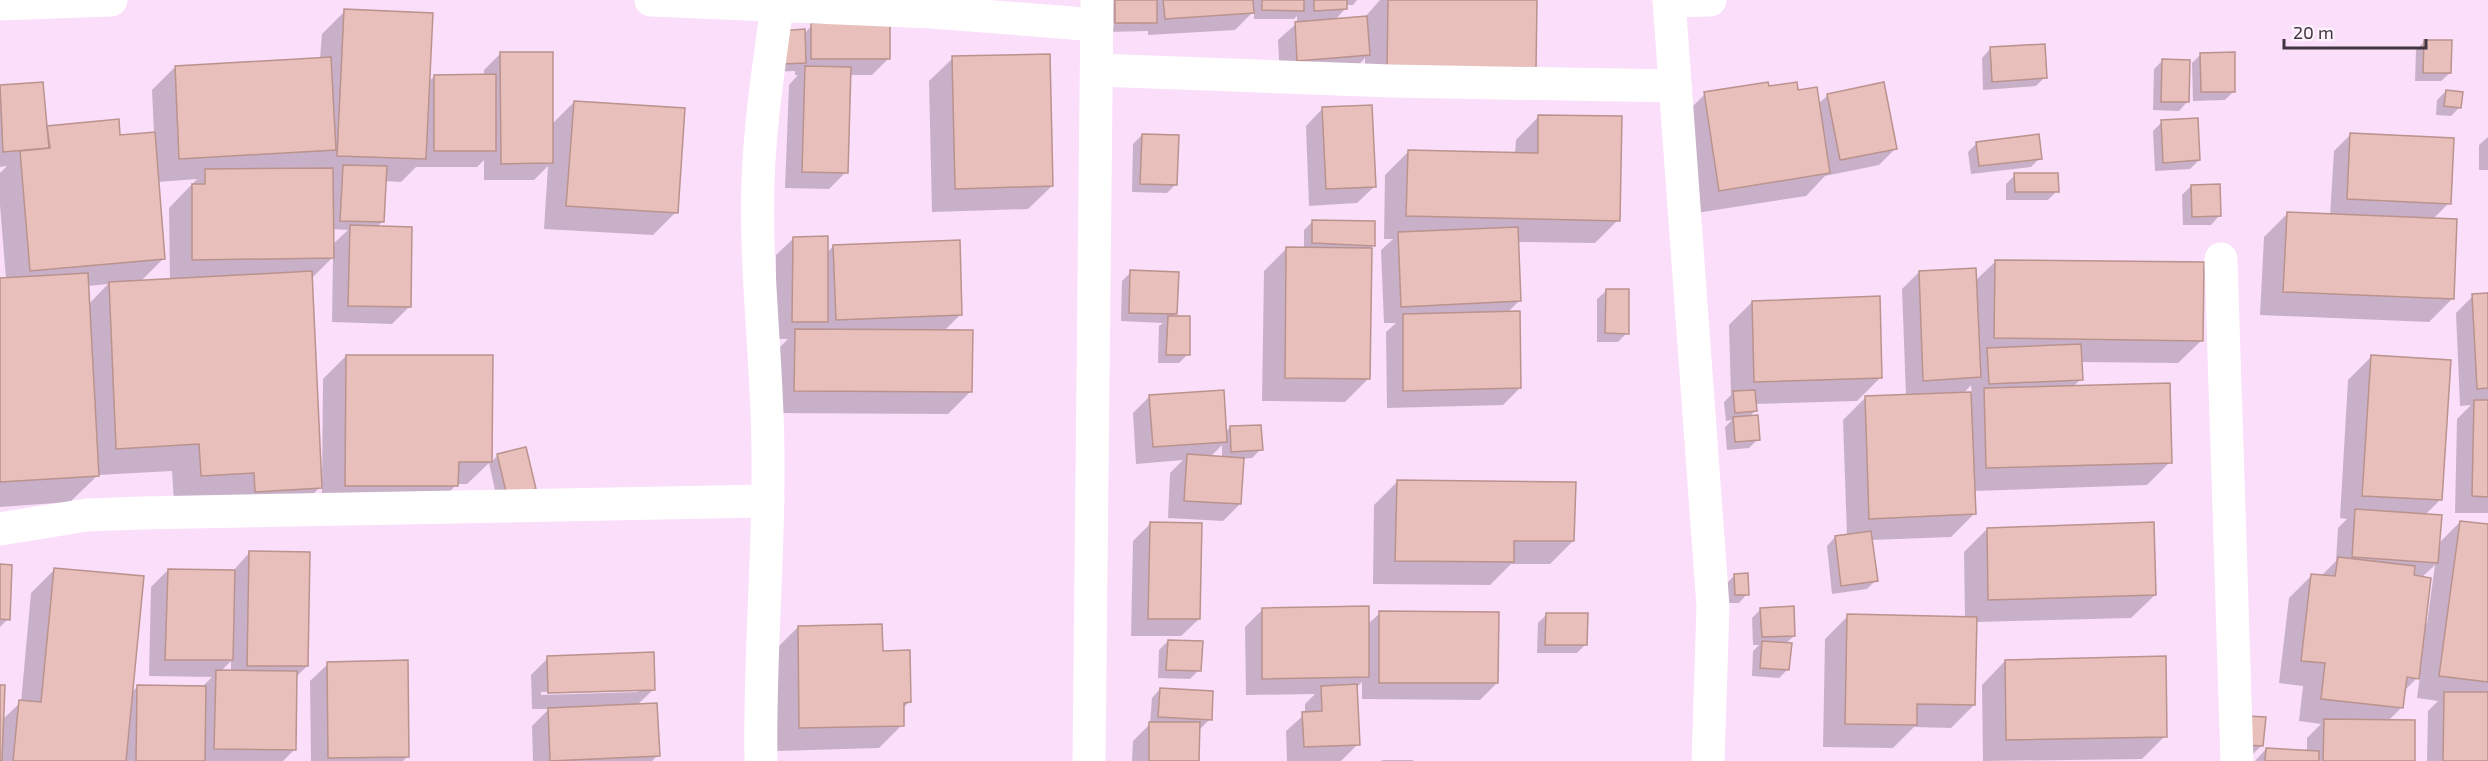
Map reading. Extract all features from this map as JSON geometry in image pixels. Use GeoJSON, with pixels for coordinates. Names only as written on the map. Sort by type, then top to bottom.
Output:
{"type":"FeatureCollection","features":[{"type":"Feature","properties":{"kind":"street"},"geometry":{"type":"LineString","coordinates":[[0,4],[111,0]]}},
{"type":"Feature","properties":{"kind":"street"},"geometry":{"type":"LineString","coordinates":[[651,0],[932,12],[1097,13],[1089,761]]}},
{"type":"Feature","properties":{"kind":"street"},"geometry":{"type":"LineString","coordinates":[[1708,761],[1713,607],[1669,1],[1710,0]]}},
{"type":"Feature","properties":{"kind":"street"},"geometry":{"type":"LineString","coordinates":[[761,761],[760,702],[766,610],[768,501],[758,183],[762,110],[777,6]]}},
{"type":"Feature","properties":{"kind":"street"},"geometry":{"type":"LineString","coordinates":[[1097,70],[1391,81],[1675,86]]}},
{"type":"Feature","properties":{"kind":"street"},"geometry":{"type":"LineString","coordinates":[[2221,259],[2237,761]]}},
{"type":"Feature","properties":{"kind":"street"},"geometry":{"type":"LineString","coordinates":[[0,529],[87,515],[768,501]]}},
{"type":"Feature","properties":{"kind":"building"},"geometry":{"type":"Polygon","coordinates":[[[1115,0],[1157,0],[1157,23],[1115,23],[1115,0]]]}},
{"type":"Feature","properties":{"kind":"building"},"geometry":{"type":"Polygon","coordinates":[[[1163,0],[1253,0],[1254,13],[1165,19],[1163,0]]]}},
{"type":"Feature","properties":{"kind":"building"},"geometry":{"type":"Polygon","coordinates":[[[1262,0],[1304,0],[1304,11],[1262,10],[1262,0]]]}},
{"type":"Feature","properties":{"kind":"building"},"geometry":{"type":"Polygon","coordinates":[[[1314,0],[1347,0],[1347,9],[1314,11],[1314,0]]]}},
{"type":"Feature","properties":{"kind":"building"},"geometry":{"type":"Polygon","coordinates":[[[1388,0],[1537,0],[1536,70],[1387,70],[1388,0]]]}},
{"type":"Feature","properties":{"kind":"building"},"geometry":{"type":"Polygon","coordinates":[[[344,9],[433,13],[426,159],[337,156],[344,9]]]}},
{"type":"Feature","properties":{"kind":"building"},"geometry":{"type":"Polygon","coordinates":[[[1367,16],[1370,55],[1297,61],[1295,22],[1367,16]]]}},
{"type":"Feature","properties":{"kind":"building"},"geometry":{"type":"Polygon","coordinates":[[[811,23],[890,23],[890,59],[811,59],[811,23]]]}},
{"type":"Feature","properties":{"kind":"building"},"geometry":{"type":"Polygon","coordinates":[[[805,29],[806,63],[781,64],[779,31],[805,29]]]}},
{"type":"Feature","properties":{"kind":"building"},"geometry":{"type":"Polygon","coordinates":[[[2424,40],[2452,40],[2451,73],[2423,73],[2424,40]]]}},
{"type":"Feature","properties":{"kind":"building"},"geometry":{"type":"Polygon","coordinates":[[[2045,44],[2047,78],[1992,82],[1990,47],[2045,44]]]}},
{"type":"Feature","properties":{"kind":"building"},"geometry":{"type":"Polygon","coordinates":[[[500,52],[553,52],[553,163],[501,164],[500,52]]]}},
{"type":"Feature","properties":{"kind":"building"},"geometry":{"type":"Polygon","coordinates":[[[2235,52],[2235,92],[2201,92],[2200,53],[2235,52]]]}},
{"type":"Feature","properties":{"kind":"building"},"geometry":{"type":"Polygon","coordinates":[[[1050,54],[1053,186],[955,189],[952,56],[1050,54]]]}},
{"type":"Feature","properties":{"kind":"building"},"geometry":{"type":"Polygon","coordinates":[[[331,57],[336,150],[179,159],[175,66],[331,57]]]}},
{"type":"Feature","properties":{"kind":"building"},"geometry":{"type":"Polygon","coordinates":[[[2162,59],[2190,60],[2189,102],[2161,102],[2162,59]]]}},
{"type":"Feature","properties":{"kind":"building"},"geometry":{"type":"Polygon","coordinates":[[[805,66],[851,67],[848,173],[802,172],[805,66]]]}},
{"type":"Feature","properties":{"kind":"building"},"geometry":{"type":"Polygon","coordinates":[[[496,74],[496,151],[434,151],[434,75],[496,74]]]}},
{"type":"Feature","properties":{"kind":"building"},"geometry":{"type":"Polygon","coordinates":[[[43,82],[49,148],[3,152],[0,85],[43,82]]]}},
{"type":"Feature","properties":{"kind":"building"},"geometry":{"type":"Polygon","coordinates":[[[1768,82],[1769,86],[1797,82],[1798,90],[1817,87],[1830,173],[1719,191],[1704,92],[1768,82]]]}},
{"type":"Feature","properties":{"kind":"building"},"geometry":{"type":"Polygon","coordinates":[[[1884,82],[1897,149],[1840,160],[1827,94],[1884,82]]]}},
{"type":"Feature","properties":{"kind":"building"},"geometry":{"type":"Polygon","coordinates":[[[2446,90],[2463,92],[2461,108],[2444,106],[2446,90]]]}},
{"type":"Feature","properties":{"kind":"building"},"geometry":{"type":"Polygon","coordinates":[[[574,101],[685,108],[678,213],[566,206],[574,101]]]}},
{"type":"Feature","properties":{"kind":"building"},"geometry":{"type":"Polygon","coordinates":[[[1372,105],[1376,187],[1326,189],[1322,107],[1372,105]]]}},
{"type":"Feature","properties":{"kind":"building"},"geometry":{"type":"Polygon","coordinates":[[[1538,115],[1622,116],[1620,221],[1406,216],[1408,150],[1538,153],[1538,115]]]}},
{"type":"Feature","properties":{"kind":"building"},"geometry":{"type":"Polygon","coordinates":[[[2198,118],[2200,160],[2163,163],[2161,120],[2198,118]]]}},
{"type":"Feature","properties":{"kind":"building"},"geometry":{"type":"Polygon","coordinates":[[[119,119],[120,135],[155,132],[165,259],[30,271],[20,151],[50,148],[47,126],[119,119]]]}},
{"type":"Feature","properties":{"kind":"building"},"geometry":{"type":"Polygon","coordinates":[[[2350,133],[2454,138],[2451,204],[2347,199],[2350,133]]]}},
{"type":"Feature","properties":{"kind":"building"},"geometry":{"type":"Polygon","coordinates":[[[1142,134],[1179,135],[1177,185],[1140,184],[1142,134]]]}},
{"type":"Feature","properties":{"kind":"building"},"geometry":{"type":"Polygon","coordinates":[[[2039,134],[2042,159],[1979,166],[1976,142],[2039,134]]]}},
{"type":"Feature","properties":{"kind":"building"},"geometry":{"type":"Polygon","coordinates":[[[343,165],[387,166],[384,222],[340,221],[343,165]]]}},
{"type":"Feature","properties":{"kind":"building"},"geometry":{"type":"Polygon","coordinates":[[[333,168],[334,258],[192,260],[192,184],[205,184],[205,169],[333,168]]]}},
{"type":"Feature","properties":{"kind":"building"},"geometry":{"type":"Polygon","coordinates":[[[2014,173],[2058,173],[2059,192],[2015,192],[2014,173]]]}},
{"type":"Feature","properties":{"kind":"building"},"geometry":{"type":"Polygon","coordinates":[[[2220,184],[2221,216],[2192,217],[2191,185],[2220,184]]]}},
{"type":"Feature","properties":{"kind":"building"},"geometry":{"type":"Polygon","coordinates":[[[2287,212],[2457,219],[2454,299],[2283,292],[2287,212]]]}},
{"type":"Feature","properties":{"kind":"building"},"geometry":{"type":"Polygon","coordinates":[[[1312,220],[1375,221],[1375,246],[1312,243],[1312,220]]]}},
{"type":"Feature","properties":{"kind":"building"},"geometry":{"type":"Polygon","coordinates":[[[350,225],[412,227],[411,307],[348,306],[350,225]]]}},
{"type":"Feature","properties":{"kind":"building"},"geometry":{"type":"Polygon","coordinates":[[[1518,227],[1521,301],[1401,307],[1398,232],[1518,227]]]}},
{"type":"Feature","properties":{"kind":"building"},"geometry":{"type":"Polygon","coordinates":[[[828,236],[828,322],[792,322],[793,237],[828,236]]]}},
{"type":"Feature","properties":{"kind":"building"},"geometry":{"type":"Polygon","coordinates":[[[960,240],[962,315],[836,320],[833,245],[960,240]]]}},
{"type":"Feature","properties":{"kind":"building"},"geometry":{"type":"Polygon","coordinates":[[[1286,247],[1372,248],[1370,379],[1285,378],[1286,247]]]}},
{"type":"Feature","properties":{"kind":"building"},"geometry":{"type":"Polygon","coordinates":[[[1995,260],[2204,262],[2203,341],[1994,338],[1995,260]]]}},
{"type":"Feature","properties":{"kind":"building"},"geometry":{"type":"Polygon","coordinates":[[[1976,268],[1981,377],[1923,381],[1919,271],[1976,268]]]}},
{"type":"Feature","properties":{"kind":"building"},"geometry":{"type":"Polygon","coordinates":[[[1130,270],[1179,272],[1177,314],[1129,313],[1130,270]]]}},
{"type":"Feature","properties":{"kind":"building"},"geometry":{"type":"Polygon","coordinates":[[[312,271],[322,488],[255,492],[254,473],[201,476],[199,444],[116,449],[109,282],[312,271]]]}},
{"type":"Feature","properties":{"kind":"building"},"geometry":{"type":"Polygon","coordinates":[[[88,273],[99,476],[0,482],[0,278],[88,273]]]}},
{"type":"Feature","properties":{"kind":"building"},"geometry":{"type":"Polygon","coordinates":[[[1606,289],[1629,289],[1629,334],[1605,333],[1606,289]]]}},
{"type":"Feature","properties":{"kind":"building"},"geometry":{"type":"Polygon","coordinates":[[[2488,293],[2488,388],[2477,389],[2472,294],[2488,293]]]}},
{"type":"Feature","properties":{"kind":"building"},"geometry":{"type":"Polygon","coordinates":[[[1880,296],[1882,378],[1754,382],[1752,301],[1880,296]]]}},
{"type":"Feature","properties":{"kind":"building"},"geometry":{"type":"Polygon","coordinates":[[[1520,311],[1521,388],[1403,391],[1403,314],[1520,311]]]}},
{"type":"Feature","properties":{"kind":"building"},"geometry":{"type":"Polygon","coordinates":[[[1168,316],[1190,316],[1190,355],[1166,355],[1168,316]]]}},
{"type":"Feature","properties":{"kind":"building"},"geometry":{"type":"Polygon","coordinates":[[[795,329],[973,330],[972,392],[794,391],[795,329]]]}},
{"type":"Feature","properties":{"kind":"building"},"geometry":{"type":"Polygon","coordinates":[[[2081,344],[2083,380],[1989,384],[1987,348],[2081,344]]]}},
{"type":"Feature","properties":{"kind":"building"},"geometry":{"type":"Polygon","coordinates":[[[346,355],[493,355],[492,462],[459,462],[458,486],[345,486],[346,355]]]}},
{"type":"Feature","properties":{"kind":"building"},"geometry":{"type":"Polygon","coordinates":[[[2371,355],[2451,360],[2442,500],[2362,496],[2371,355]]]}},
{"type":"Feature","properties":{"kind":"building"},"geometry":{"type":"Polygon","coordinates":[[[2170,383],[2172,463],[1986,468],[1984,388],[2170,383]]]}},
{"type":"Feature","properties":{"kind":"building"},"geometry":{"type":"Polygon","coordinates":[[[1224,390],[1227,442],[1153,447],[1149,395],[1224,390]]]}},
{"type":"Feature","properties":{"kind":"building"},"geometry":{"type":"Polygon","coordinates":[[[1755,390],[1757,411],[1735,413],[1733,391],[1755,390]]]}},
{"type":"Feature","properties":{"kind":"building"},"geometry":{"type":"Polygon","coordinates":[[[1971,392],[1976,514],[1869,519],[1865,396],[1971,392]]]}},
{"type":"Feature","properties":{"kind":"building"},"geometry":{"type":"Polygon","coordinates":[[[2474,400],[2488,400],[2488,497],[2472,496],[2474,400]]]}},
{"type":"Feature","properties":{"kind":"building"},"geometry":{"type":"Polygon","coordinates":[[[1758,415],[1760,440],[1735,442],[1733,417],[1758,415]]]}},
{"type":"Feature","properties":{"kind":"building"},"geometry":{"type":"Polygon","coordinates":[[[1261,425],[1263,450],[1231,452],[1230,426],[1261,425]]]}},
{"type":"Feature","properties":{"kind":"building"},"geometry":{"type":"Polygon","coordinates":[[[526,447],[536,489],[507,496],[497,454],[526,447]]]}},
{"type":"Feature","properties":{"kind":"building"},"geometry":{"type":"Polygon","coordinates":[[[1187,454],[1244,458],[1241,504],[1184,501],[1187,454]]]}},
{"type":"Feature","properties":{"kind":"building"},"geometry":{"type":"Polygon","coordinates":[[[1397,480],[1576,482],[1574,541],[1514,541],[1514,562],[1395,561],[1397,480]]]}},
{"type":"Feature","properties":{"kind":"building"},"geometry":{"type":"Polygon","coordinates":[[[2355,509],[2442,515],[2438,563],[2352,557],[2355,509]]]}},
{"type":"Feature","properties":{"kind":"building"},"geometry":{"type":"Polygon","coordinates":[[[2460,521],[2488,524],[2488,682],[2439,676],[2460,521]]]}},
{"type":"Feature","properties":{"kind":"building"},"geometry":{"type":"Polygon","coordinates":[[[1150,522],[1202,523],[1200,619],[1148,619],[1150,522]]]}},
{"type":"Feature","properties":{"kind":"building"},"geometry":{"type":"Polygon","coordinates":[[[2154,522],[2156,595],[1988,600],[1987,528],[2154,522]]]}},
{"type":"Feature","properties":{"kind":"building"},"geometry":{"type":"Polygon","coordinates":[[[1871,531],[1878,581],[1841,586],[1835,536],[1871,531]]]}},
{"type":"Feature","properties":{"kind":"building"},"geometry":{"type":"Polygon","coordinates":[[[249,551],[310,552],[308,666],[247,666],[249,551]]]}},
{"type":"Feature","properties":{"kind":"building"},"geometry":{"type":"Polygon","coordinates":[[[2338,557],[2415,566],[2414,575],[2431,578],[2419,679],[2407,677],[2403,708],[2321,699],[2325,663],[2301,661],[2311,574],[2335,576],[2338,557]]]}},
{"type":"Feature","properties":{"kind":"building"},"geometry":{"type":"Polygon","coordinates":[[[0,564],[12,565],[10,620],[0,619],[0,564]]]}},
{"type":"Feature","properties":{"kind":"building"},"geometry":{"type":"Polygon","coordinates":[[[54,568],[144,576],[126,761],[13,761],[19,700],[41,702],[54,568]]]}},
{"type":"Feature","properties":{"kind":"building"},"geometry":{"type":"Polygon","coordinates":[[[168,569],[235,570],[233,660],[165,660],[168,569]]]}},
{"type":"Feature","properties":{"kind":"building"},"geometry":{"type":"Polygon","coordinates":[[[1748,573],[1749,595],[1735,595],[1734,574],[1748,573]]]}},
{"type":"Feature","properties":{"kind":"building"},"geometry":{"type":"Polygon","coordinates":[[[1369,606],[1369,677],[1262,679],[1262,608],[1369,606]]]}},
{"type":"Feature","properties":{"kind":"building"},"geometry":{"type":"Polygon","coordinates":[[[1794,606],[1795,636],[1762,637],[1760,608],[1794,606]]]}},
{"type":"Feature","properties":{"kind":"building"},"geometry":{"type":"Polygon","coordinates":[[[1379,611],[1499,612],[1498,683],[1379,683],[1379,611]]]}},
{"type":"Feature","properties":{"kind":"building"},"geometry":{"type":"Polygon","coordinates":[[[1546,613],[1588,613],[1587,645],[1545,645],[1546,613]]]}},
{"type":"Feature","properties":{"kind":"building"},"geometry":{"type":"Polygon","coordinates":[[[1847,614],[1977,617],[1975,705],[1917,704],[1917,725],[1845,724],[1847,614]]]}},
{"type":"Feature","properties":{"kind":"building"},"geometry":{"type":"Polygon","coordinates":[[[882,624],[883,651],[910,650],[911,702],[904,703],[904,726],[799,728],[798,626],[882,624]]]}},
{"type":"Feature","properties":{"kind":"building"},"geometry":{"type":"Polygon","coordinates":[[[1168,640],[1203,641],[1201,671],[1166,670],[1168,640]]]}},
{"type":"Feature","properties":{"kind":"building"},"geometry":{"type":"Polygon","coordinates":[[[1762,641],[1792,643],[1789,670],[1760,668],[1762,641]]]}},
{"type":"Feature","properties":{"kind":"building"},"geometry":{"type":"Polygon","coordinates":[[[654,652],[655,690],[548,693],[547,656],[654,652]]]}},
{"type":"Feature","properties":{"kind":"building"},"geometry":{"type":"Polygon","coordinates":[[[2166,656],[2167,737],[2006,740],[2005,660],[2166,656]]]}},
{"type":"Feature","properties":{"kind":"building"},"geometry":{"type":"Polygon","coordinates":[[[408,660],[409,757],[328,758],[327,662],[408,660]]]}},
{"type":"Feature","properties":{"kind":"building"},"geometry":{"type":"Polygon","coordinates":[[[216,670],[297,671],[296,750],[214,749],[216,670]]]}},
{"type":"Feature","properties":{"kind":"building"},"geometry":{"type":"Polygon","coordinates":[[[1357,684],[1360,745],[1304,747],[1302,712],[1322,711],[1321,686],[1357,684]]]}},
{"type":"Feature","properties":{"kind":"building"},"geometry":{"type":"Polygon","coordinates":[[[0,685],[5,685],[2,761],[0,761],[0,685]]]}},
{"type":"Feature","properties":{"kind":"building"},"geometry":{"type":"Polygon","coordinates":[[[137,685],[206,686],[205,761],[136,761],[137,685]]]}},
{"type":"Feature","properties":{"kind":"building"},"geometry":{"type":"Polygon","coordinates":[[[1160,688],[1213,691],[1212,720],[1158,717],[1160,688]]]}},
{"type":"Feature","properties":{"kind":"building"},"geometry":{"type":"Polygon","coordinates":[[[2444,692],[2488,692],[2488,761],[2443,761],[2444,692]]]}},
{"type":"Feature","properties":{"kind":"building"},"geometry":{"type":"Polygon","coordinates":[[[657,703],[660,756],[550,761],[548,708],[657,703]]]}},
{"type":"Feature","properties":{"kind":"building"},"geometry":{"type":"Polygon","coordinates":[[[2247,716],[2266,717],[2263,746],[2245,745],[2247,716]]]}},
{"type":"Feature","properties":{"kind":"building"},"geometry":{"type":"Polygon","coordinates":[[[2324,719],[2415,720],[2415,761],[2323,761],[2324,719]]]}},
{"type":"Feature","properties":{"kind":"building"},"geometry":{"type":"Polygon","coordinates":[[[1149,722],[1200,722],[1199,761],[1149,761],[1149,722]]]}},
{"type":"Feature","properties":{"kind":"building"},"geometry":{"type":"Polygon","coordinates":[[[2266,748],[2319,751],[2319,761],[2265,761],[2266,748]]]}}]}
